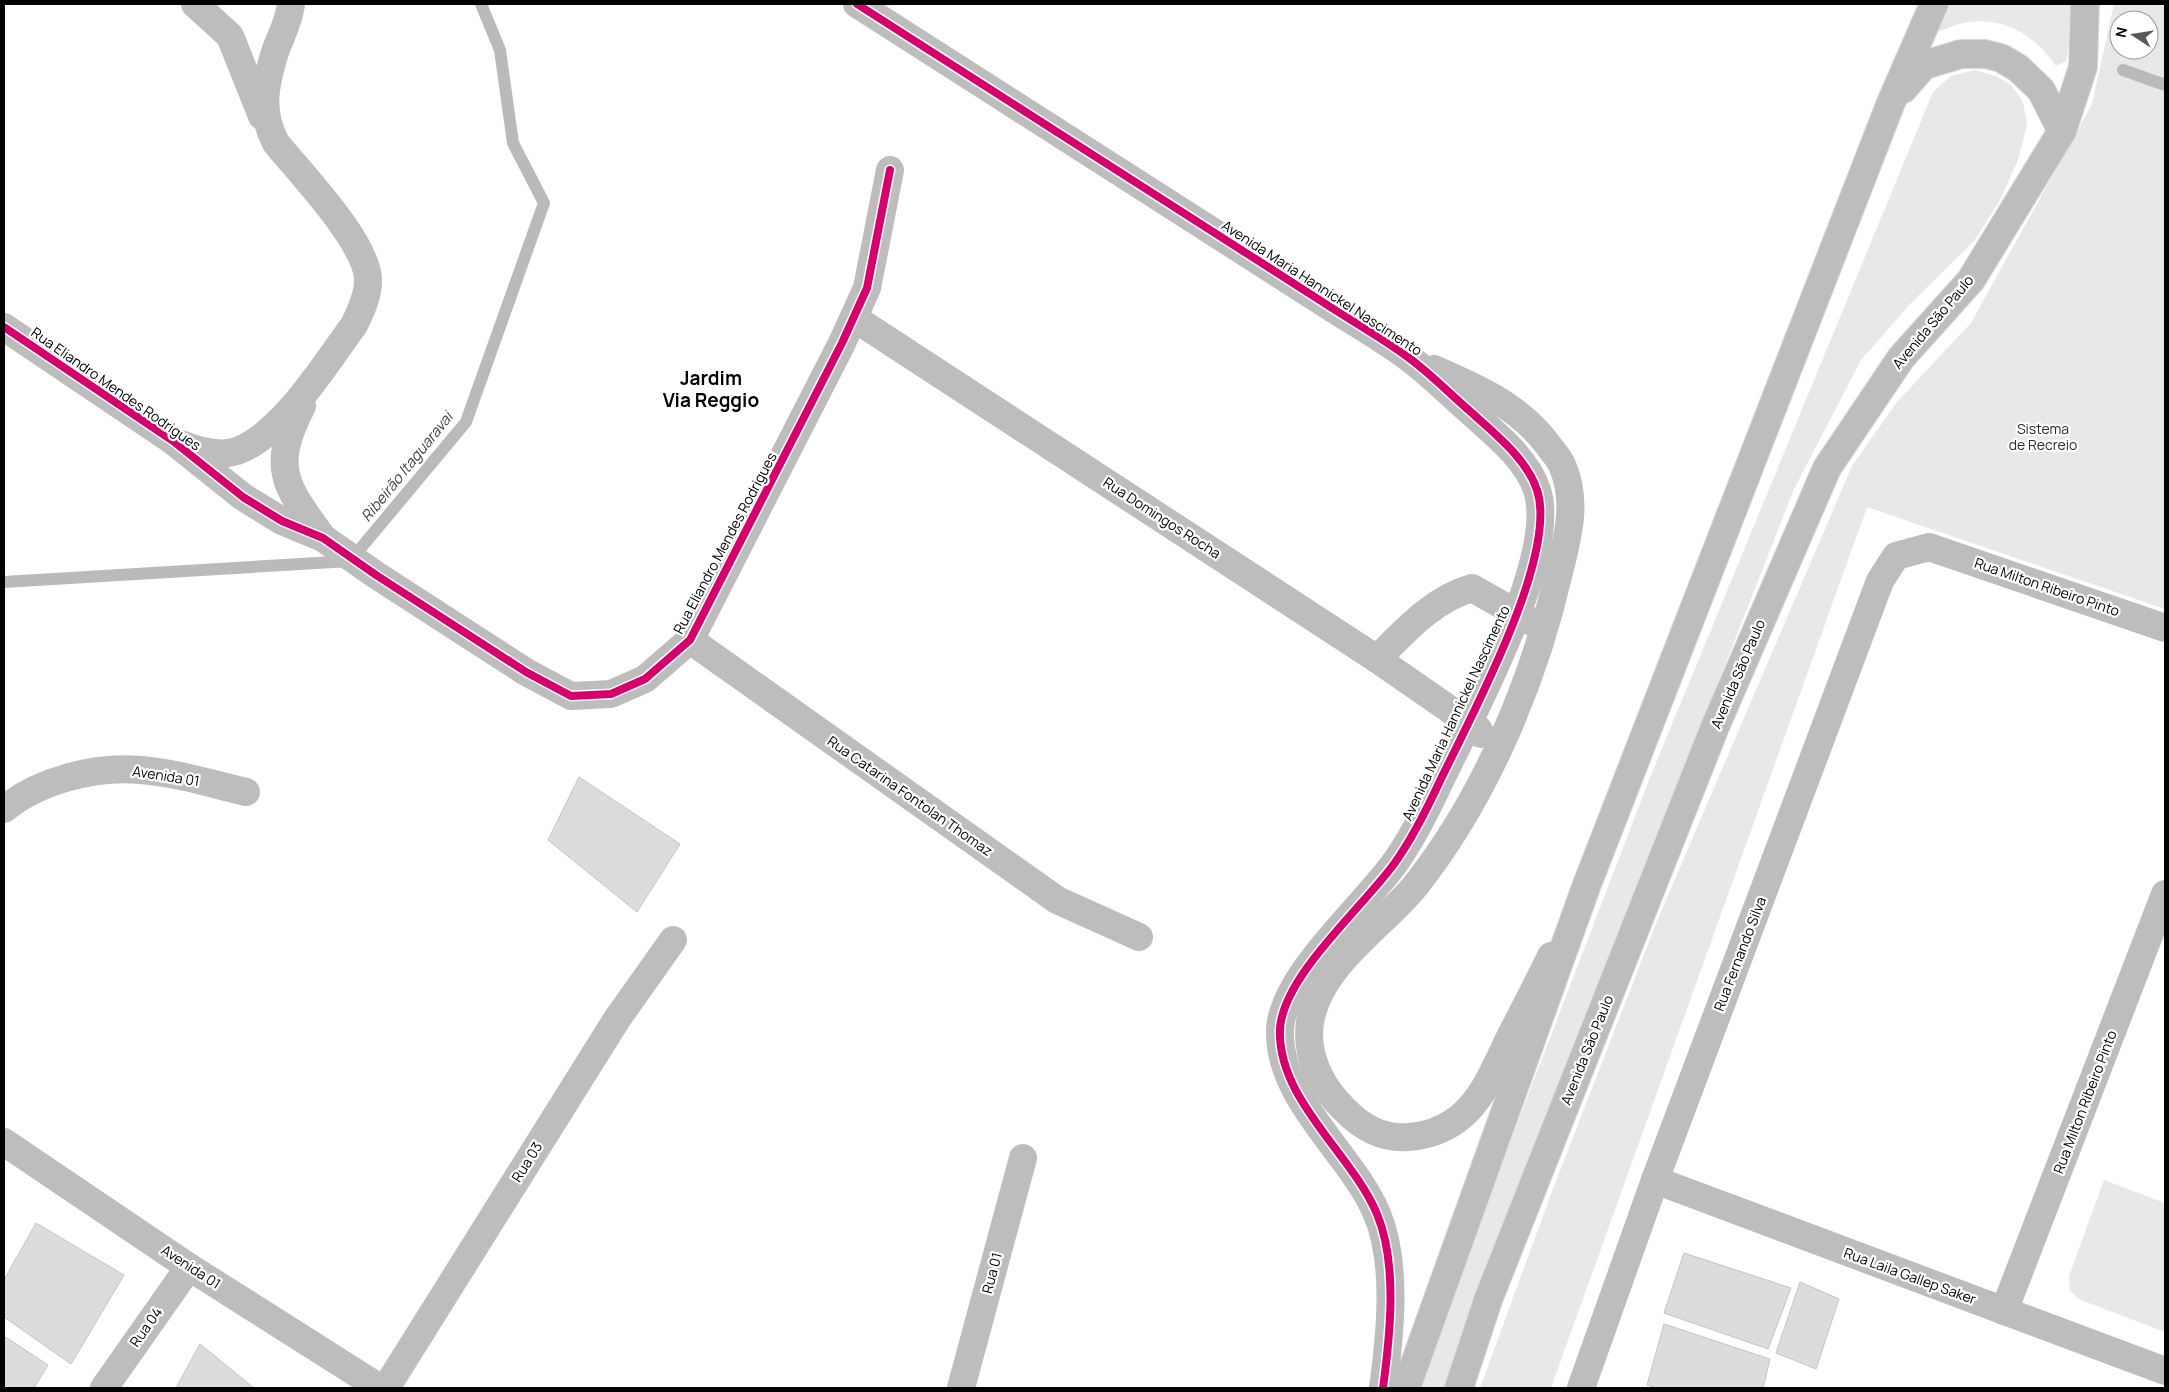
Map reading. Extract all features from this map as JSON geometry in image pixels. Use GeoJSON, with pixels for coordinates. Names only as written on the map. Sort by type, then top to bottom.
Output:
{"type":"FeatureCollection","features":[{"type":"Feature","properties":{"kind":"street"},"geometry":{"type":"LineString","coordinates":[[195,4],[224,23],[247,44],[266,43],[275,39],[290,10]]}},
{"type":"Feature","properties":{"kind":"street","name":"Avenida Maria Hannickel Nascimento"},"geometry":{"type":"LineString","coordinates":[[857,4],[1410,358],[1483,390],[1520,413],[1542,437],[1562,464],[1570,492],[1571,522],[1534,664],[1503,738],[1446,842],[1415,886],[1345,960],[1320,991],[1310,1023],[1310,1053],[1331,1097],[1354,1120],[1375,1132],[1395,1138],[1427,1136],[1459,1118],[1484,1089],[1586,888]]}},
{"type":"Feature","properties":{"kind":"street"},"geometry":{"type":"LineString","coordinates":[[1406,1388],[1586,888],[1890,104],[1934,4]]}},
{"type":"Feature","properties":{"kind":"street","name":"Avenida São Paulo"},"geometry":{"type":"LineString","coordinates":[[1459,1388],[1488,1300],[1715,726],[1827,468],[1901,358],[1971,280],[2062,131],[2083,67],[2085,4]]}},
{"type":"Feature","properties":{"kind":"street"},"geometry":{"type":"LineString","coordinates":[[268,128],[264,110],[265,94],[275,51],[290,10]]}},
{"type":"Feature","properties":{"kind":"street"},"geometry":{"type":"LineString","coordinates":[[224,23],[258,110],[276,143],[357,244],[366,266],[368,280],[362,310],[317,375],[290,410],[273,427],[241,448],[232,458],[228,466],[231,484],[240,494],[252,500],[271,496],[278,490],[284,468],[287,441],[296,416],[317,375]]}},
{"type":"Feature","properties":{"kind":"street"},"geometry":{"type":"LineString","coordinates":[[1890,104],[1924,65],[1960,54],[1985,54],[2001,58],[2018,68],[2041,90],[2062,131]]}},
{"type":"Feature","properties":{"kind":"street","name":"Rua Eliandro Mendes Rodrigues"},"geometry":{"type":"LineString","coordinates":[[4,327],[173,441],[240,494],[282,521],[329,542],[376,575],[526,672],[571,696],[611,694],[645,679],[690,640],[868,288],[890,170]]}},
{"type":"Feature","properties":{"kind":"street","name":"Rua Domingos Rocha"},"geometry":{"type":"LineString","coordinates":[[854,318],[1377,659],[1468,723]]}},
{"type":"Feature","properties":{"kind":"street","name":"Avenida Maria Hannickel Nascimento"},"geometry":{"type":"LineString","coordinates":[[1383,1388],[1391,1293],[1379,1218],[1363,1186],[1334,1148],[1288,1076],[1280,1028],[1288,997],[1304,970],[1368,898],[1397,860],[1424,815],[1518,613],[1540,534],[1541,512],[1537,488],[1525,468],[1500,438],[1410,358]]}},
{"type":"Feature","properties":{"kind":"street"},"geometry":{"type":"LineString","coordinates":[[173,441],[205,452],[241,448],[254,444],[272,448],[284,468],[298,503],[329,542]]}},
{"type":"Feature","properties":{"kind":"street","name":"Rua Milton Ribeiro Pinto"},"geometry":{"type":"LineString","coordinates":[[1929,547],[2165,628]]}},
{"type":"Feature","properties":{"kind":"street","name":"Rua Fernando Silva"},"geometry":{"type":"LineString","coordinates":[[1581,1388],[1655,1180],[1880,582],[1896,556],[1929,547]]}},
{"type":"Feature","properties":{"kind":"street"},"geometry":{"type":"LineString","coordinates":[[1377,659],[1413,623],[1460,591],[1472,588],[1518,613],[1544,630]]}},
{"type":"Feature","properties":{"kind":"street","name":"Rua Catarina Fontolan Thomaz"},"geometry":{"type":"LineString","coordinates":[[690,640],[1057,900],[1138,937]]}},
{"type":"Feature","properties":{"kind":"street","name":"Avenida Maria Hannickel Nascimento"},"geometry":{"type":"LineString","coordinates":[[1415,886],[1467,780],[1478,750],[1482,736],[1478,729],[1468,723]]}},
{"type":"Feature","properties":{"kind":"street","name":"Avenida 01"},"geometry":{"type":"LineString","coordinates":[[4,809],[38,789],[71,777],[106,770],[141,770],[246,792]]}},
{"type":"Feature","properties":{"kind":"street","name":"Rua Milton Ribeiro Pinto"},"geometry":{"type":"LineString","coordinates":[[2004,1311],[2165,894]]}},
{"type":"Feature","properties":{"kind":"street","name":"Rua 03"},"geometry":{"type":"LineString","coordinates":[[386,1388],[617,1019],[673,940]]}},
{"type":"Feature","properties":{"kind":"street","name":"Avenida 01"},"geometry":{"type":"LineString","coordinates":[[4,1142],[189,1266],[380,1388]]}},
{"type":"Feature","properties":{"kind":"street","name":"Rua 01"},"geometry":{"type":"LineString","coordinates":[[961,1388],[1023,1158]]}},
{"type":"Feature","properties":{"kind":"street","name":"Rua Laila Gallep Saker"},"geometry":{"type":"LineString","coordinates":[[1655,1180],[2165,1371]]}},
{"type":"Feature","properties":{"kind":"street","name":"Rua 04"},"geometry":{"type":"LineString","coordinates":[[104,1388],[189,1266]]}},
{"type":"Feature","properties":{"kind":"green space"},"geometry":{"type":"Polygon","coordinates":[[[1943,4],[2071,4],[2071,35],[2066,61],[2056,66],[2048,55],[2029,38],[2019,31],[1995,23],[1982,21],[1968,22],[1931,34],[1943,4]]]}},
{"type":"Feature","properties":{"kind":"green space","name":"Sistema de Recreio"},"geometry":{"type":"Polygon","coordinates":[[[2114,4],[2165,4],[2165,609],[1867,507],[1551,1388],[1480,1388],[1554,1186],[1657,921],[1852,466],[1897,402],[1971,323],[2092,104],[2109,27],[2109,60],[2159,60],[2159,10],[2113,10],[2114,4]]]}},
{"type":"Feature","properties":{"kind":"green space"},"geometry":{"type":"Polygon","coordinates":[[[1974,70],[1996,76],[2011,85],[2023,102],[2027,124],[2018,160],[1999,202],[1974,241],[1910,304],[1861,360],[1794,489],[1513,1206],[1446,1388],[1420,1388],[1454,1288],[1649,780],[1933,92],[1951,76],[1974,70]]]}},
{"type":"Feature","properties":{"kind":"green space"},"geometry":{"type":"Polygon","coordinates":[[[2104,1180],[2165,1203],[2165,1332],[2078,1299],[2070,1290],[2069,1276],[2104,1180]]]}},
{"type":"Feature","properties":{"kind":"building"},"geometry":{"type":"Polygon","coordinates":[[[579,777],[680,844],[637,912],[548,840],[579,777]]]}},
{"type":"Feature","properties":{"kind":"building"},"geometry":{"type":"Polygon","coordinates":[[[36,1223],[124,1275],[71,1364],[4,1317],[4,1280],[36,1223]]]}},
{"type":"Feature","properties":{"kind":"building"},"geometry":{"type":"Polygon","coordinates":[[[1684,1253],[1791,1288],[1768,1349],[1664,1313],[1684,1253]]]}},
{"type":"Feature","properties":{"kind":"building"},"geometry":{"type":"Polygon","coordinates":[[[1800,1282],[1839,1299],[1816,1369],[1776,1353],[1800,1282]]]}},
{"type":"Feature","properties":{"kind":"building"},"geometry":{"type":"Polygon","coordinates":[[[1664,1324],[1770,1359],[1763,1388],[1657,1388],[1647,1385],[1664,1324]]]}},
{"type":"Feature","properties":{"kind":"building"},"geometry":{"type":"Polygon","coordinates":[[[4,1336],[48,1365],[34,1388],[4,1388],[4,1336]]]}},
{"type":"Feature","properties":{"kind":"building"},"geometry":{"type":"Polygon","coordinates":[[[200,1344],[254,1388],[176,1388],[200,1344]]]}},
{"type":"Feature","properties":{"kind":"waterway","name":"Ribeirão Itaguaravai"},"geometry":{"type":"LineString","coordinates":[[4,582],[350,561],[466,422],[544,203],[513,143],[500,50],[481,4]]}},
{"type":"Feature","properties":{"kind":"waterway"},"geometry":{"type":"LineString","coordinates":[[2123,70],[2165,85]]}},
{"type":"Feature","properties":{"kind":"cycle path"},"geometry":{"type":"LineString","coordinates":[[857,4],[1400,351],[1433,378],[1509,448],[1526,468],[1537,490],[1540,519],[1535,555],[1524,595],[1508,638],[1470,720],[1407,845],[1380,882],[1309,965],[1284,1008],[1280,1029],[1282,1055],[1290,1079],[1318,1125],[1366,1192],[1384,1234],[1390,1277],[1390,1323],[1383,1388]]}},
{"type":"Feature","properties":{"kind":"cycle path"},"geometry":{"type":"LineString","coordinates":[[4,327],[173,441],[243,497],[282,521],[323,538],[376,575],[526,672],[571,696],[611,694],[645,679],[690,640],[842,343],[867,288],[890,170]]}},
{"type":"Feature","properties":{"kind":"district","name":"Jardim Via Reggio"},"geometry":{"type":"Point","coordinates":[711,389]}}]}
